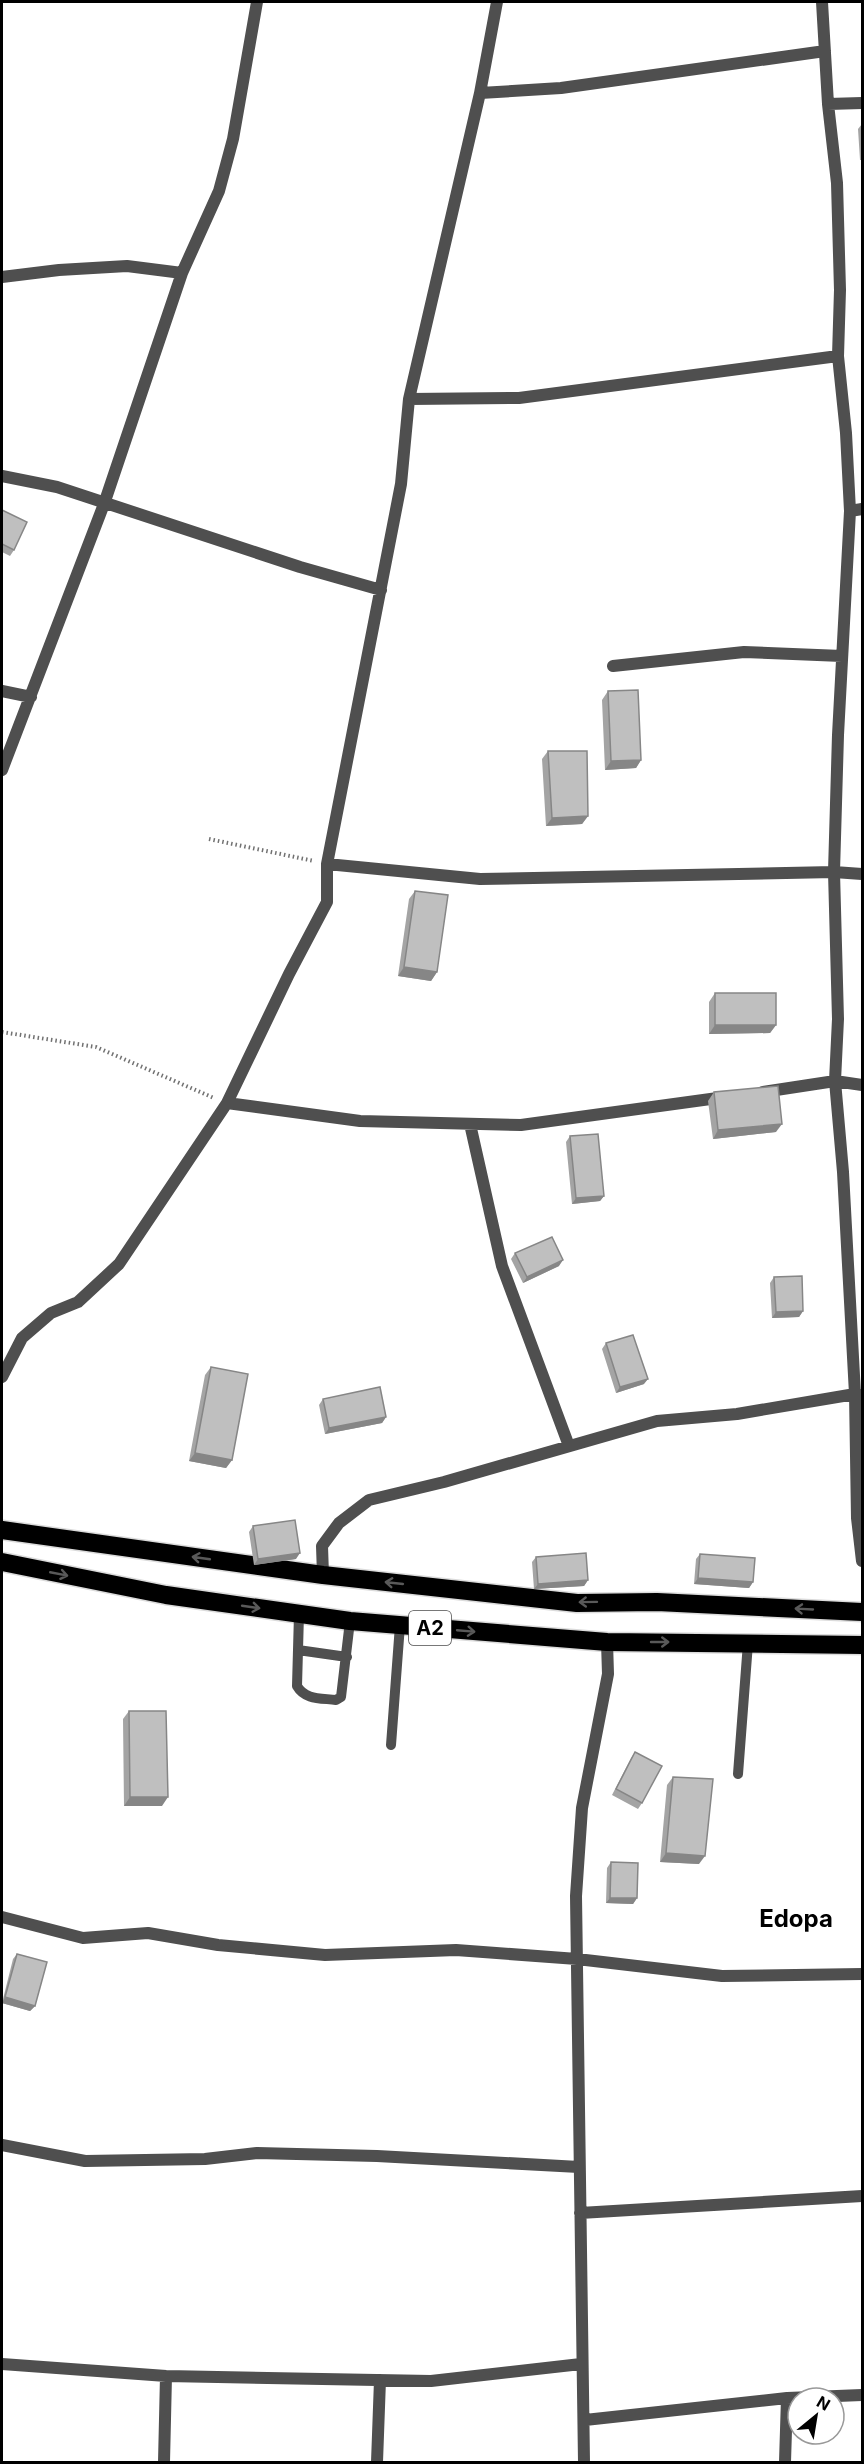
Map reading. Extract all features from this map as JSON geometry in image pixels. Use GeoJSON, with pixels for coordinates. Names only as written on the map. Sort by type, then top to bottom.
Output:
{"type":"FeatureCollection","features":[{"type":"Feature","properties":{"kind":"highway","name":"A2"},"geometry":{"type":"LineString","coordinates":[[2,1530],[323,1575],[577,1603],[657,1602],[862,1612]]}},
{"type":"Feature","properties":{"kind":"highway","name":"A2"},"geometry":{"type":"LineString","coordinates":[[2,1562],[166,1595],[350,1621],[607,1642],[862,1645]]}},
{"type":"Feature","properties":{"kind":"street"},"geometry":{"type":"LineString","coordinates":[[2,770],[104,504],[182,273],[219,191],[233,139],[257,2]]}},
{"type":"Feature","properties":{"kind":"street"},"geometry":{"type":"LineString","coordinates":[[2,1377],[22,1338],[51,1313],[78,1302],[119,1264],[227,1103],[289,974],[327,902],[327,864],[401,484],[410,399],[480,93],[497,2]]}},
{"type":"Feature","properties":{"kind":"street"},"geometry":{"type":"LineString","coordinates":[[822,2],[828,104],[837,183],[840,290],[838,356],[856,510],[842,656],[834,872],[838,1019],[835,1081],[859,1395],[856,1518],[862,1561]]}},
{"type":"Feature","properties":{"kind":"street"},"geometry":{"type":"LineString","coordinates":[[480,93],[561,88],[825,51]]}},
{"type":"Feature","properties":{"kind":"street"},"geometry":{"type":"LineString","coordinates":[[828,104],[862,103]]}},
{"type":"Feature","properties":{"kind":"street"},"geometry":{"type":"LineString","coordinates":[[2,277],[59,270],[127,266],[182,273]]}},
{"type":"Feature","properties":{"kind":"street"},"geometry":{"type":"LineString","coordinates":[[410,399],[519,398],[838,356]]}},
{"type":"Feature","properties":{"kind":"street"},"geometry":{"type":"LineString","coordinates":[[2,476],[57,487],[300,567],[381,590]]}},
{"type":"Feature","properties":{"kind":"street"},"geometry":{"type":"LineString","coordinates":[[613,666],[744,652],[842,656]]}},
{"type":"Feature","properties":{"kind":"street"},"geometry":{"type":"LineString","coordinates":[[2,691],[31,697]]}},
{"type":"Feature","properties":{"kind":"street"},"geometry":{"type":"LineString","coordinates":[[327,864],[480,879],[834,872],[862,874]]}},
{"type":"Feature","properties":{"kind":"street"},"geometry":{"type":"LineString","coordinates":[[756,1093],[835,1081],[862,1085]]}},
{"type":"Feature","properties":{"kind":"street"},"geometry":{"type":"LineString","coordinates":[[227,1103],[360,1121],[521,1125],[733,1096]]}},
{"type":"Feature","properties":{"kind":"street"},"geometry":{"type":"LineString","coordinates":[[470,1124],[502,1266],[569,1446]]}},
{"type":"Feature","properties":{"kind":"street"},"geometry":{"type":"LineString","coordinates":[[323,1575],[322,1546],[339,1523],[369,1500],[444,1482],[657,1421],[737,1414],[859,1395]]}},
{"type":"Feature","properties":{"kind":"street"},"geometry":{"type":"LineString","coordinates":[[584,2463],[576,1896],[582,1808],[608,1674],[607,1642]]}},
{"type":"Feature","properties":{"kind":"street"},"geometry":{"type":"LineString","coordinates":[[2,1917],[83,1938],[148,1933],[218,1946],[325,1955],[456,1950],[577,1959],[722,1976],[862,1974]]}},
{"type":"Feature","properties":{"kind":"street"},"geometry":{"type":"LineString","coordinates":[[2,2145],[85,2161],[204,2159],[257,2153],[377,2156],[579,2167]]}},
{"type":"Feature","properties":{"kind":"street"},"geometry":{"type":"LineString","coordinates":[[580,2213],[862,2196]]}},
{"type":"Feature","properties":{"kind":"street"},"geometry":{"type":"LineString","coordinates":[[2,2364],[166,2376],[431,2381],[581,2364]]}},
{"type":"Feature","properties":{"kind":"street"},"geometry":{"type":"LineString","coordinates":[[164,2463],[166,2376]]}},
{"type":"Feature","properties":{"kind":"street"},"geometry":{"type":"LineString","coordinates":[[377,2463],[380,2380]]}},
{"type":"Feature","properties":{"kind":"street"},"geometry":{"type":"LineString","coordinates":[[846,2396],[862,2395]]}},
{"type":"Feature","properties":{"kind":"street"},"geometry":{"type":"LineString","coordinates":[[585,2420],[786,2398]]}},
{"type":"Feature","properties":{"kind":"street"},"geometry":{"type":"LineString","coordinates":[[784,2463],[786,2420]]}},
{"type":"Feature","properties":{"kind":"lane"},"geometry":{"type":"LineString","coordinates":[[299,1614],[297,1686],[302,1694],[311,1697],[336,1700],[341,1696],[350,1621]]}},
{"type":"Feature","properties":{"kind":"lane"},"geometry":{"type":"LineString","coordinates":[[391,1745],[400,1625]]}},
{"type":"Feature","properties":{"kind":"lane"},"geometry":{"type":"LineString","coordinates":[[738,1774],[748,1643]]}},
{"type":"Feature","properties":{"kind":"lane"},"geometry":{"type":"LineString","coordinates":[[298,1650],[347,1657]]}},
{"type":"Feature","properties":{"kind":"path"},"geometry":{"type":"LineString","coordinates":[[209,839],[327,864]]}},
{"type":"Feature","properties":{"kind":"path"},"geometry":{"type":"LineString","coordinates":[[2,1032],[96,1047],[227,1103]]}},
{"type":"Feature","properties":{"kind":"building"},"geometry":{"type":"Polygon","coordinates":[[[2,510],[27,522],[14,550],[2,544],[2,510]]]}},
{"type":"Feature","properties":{"kind":"building"},"geometry":{"type":"Polygon","coordinates":[[[638,690],[641,760],[611,761],[608,691],[638,690]]]}},
{"type":"Feature","properties":{"kind":"building"},"geometry":{"type":"Polygon","coordinates":[[[548,751],[587,751],[588,816],[552,818],[548,751]]]}},
{"type":"Feature","properties":{"kind":"building"},"geometry":{"type":"Polygon","coordinates":[[[415,891],[448,895],[437,972],[404,967],[415,891]]]}},
{"type":"Feature","properties":{"kind":"building"},"geometry":{"type":"Polygon","coordinates":[[[715,993],[776,993],[776,1025],[715,1025],[715,993]]]}},
{"type":"Feature","properties":{"kind":"building"},"geometry":{"type":"Polygon","coordinates":[[[778,1086],[782,1124],[718,1130],[714,1092],[778,1086]]]}},
{"type":"Feature","properties":{"kind":"building"},"geometry":{"type":"Polygon","coordinates":[[[598,1134],[604,1196],[576,1198],[570,1136],[598,1134]]]}},
{"type":"Feature","properties":{"kind":"building"},"geometry":{"type":"Polygon","coordinates":[[[552,1237],[563,1260],[527,1277],[515,1253],[552,1237]]]}},
{"type":"Feature","properties":{"kind":"building"},"geometry":{"type":"Polygon","coordinates":[[[802,1276],[803,1311],[776,1312],[774,1277],[802,1276]]]}},
{"type":"Feature","properties":{"kind":"building"},"geometry":{"type":"Polygon","coordinates":[[[633,1335],[648,1379],[620,1387],[606,1343],[633,1335]]]}},
{"type":"Feature","properties":{"kind":"building"},"geometry":{"type":"Polygon","coordinates":[[[211,1367],[248,1374],[232,1460],[195,1453],[211,1367]]]}},
{"type":"Feature","properties":{"kind":"building"},"geometry":{"type":"Polygon","coordinates":[[[380,1387],[386,1417],[329,1428],[323,1399],[380,1387]]]}},
{"type":"Feature","properties":{"kind":"building"},"geometry":{"type":"Polygon","coordinates":[[[295,1520],[300,1553],[258,1559],[253,1526],[295,1520]]]}},
{"type":"Feature","properties":{"kind":"building"},"geometry":{"type":"Polygon","coordinates":[[[586,1553],[588,1580],[538,1584],[536,1557],[586,1553]]]}},
{"type":"Feature","properties":{"kind":"building"},"geometry":{"type":"Polygon","coordinates":[[[700,1554],[755,1558],[753,1582],[698,1578],[700,1554]]]}},
{"type":"Feature","properties":{"kind":"building"},"geometry":{"type":"Polygon","coordinates":[[[129,1711],[166,1711],[168,1797],[130,1797],[129,1711]]]}},
{"type":"Feature","properties":{"kind":"building"},"geometry":{"type":"Polygon","coordinates":[[[635,1752],[662,1766],[642,1803],[616,1789],[635,1752]]]}},
{"type":"Feature","properties":{"kind":"building"},"geometry":{"type":"Polygon","coordinates":[[[673,1777],[713,1779],[705,1856],[666,1853],[673,1777]]]}},
{"type":"Feature","properties":{"kind":"building"},"geometry":{"type":"Polygon","coordinates":[[[611,1862],[638,1863],[637,1898],[610,1898],[611,1862]]]}},
{"type":"Feature","properties":{"kind":"building"},"geometry":{"type":"Polygon","coordinates":[[[17,1954],[47,1962],[35,2006],[5,1997],[17,1954]]]}},
{"type":"Feature","properties":{"kind":"district","name":"Edopa"},"geometry":{"type":"Point","coordinates":[796,1918]}}]}
